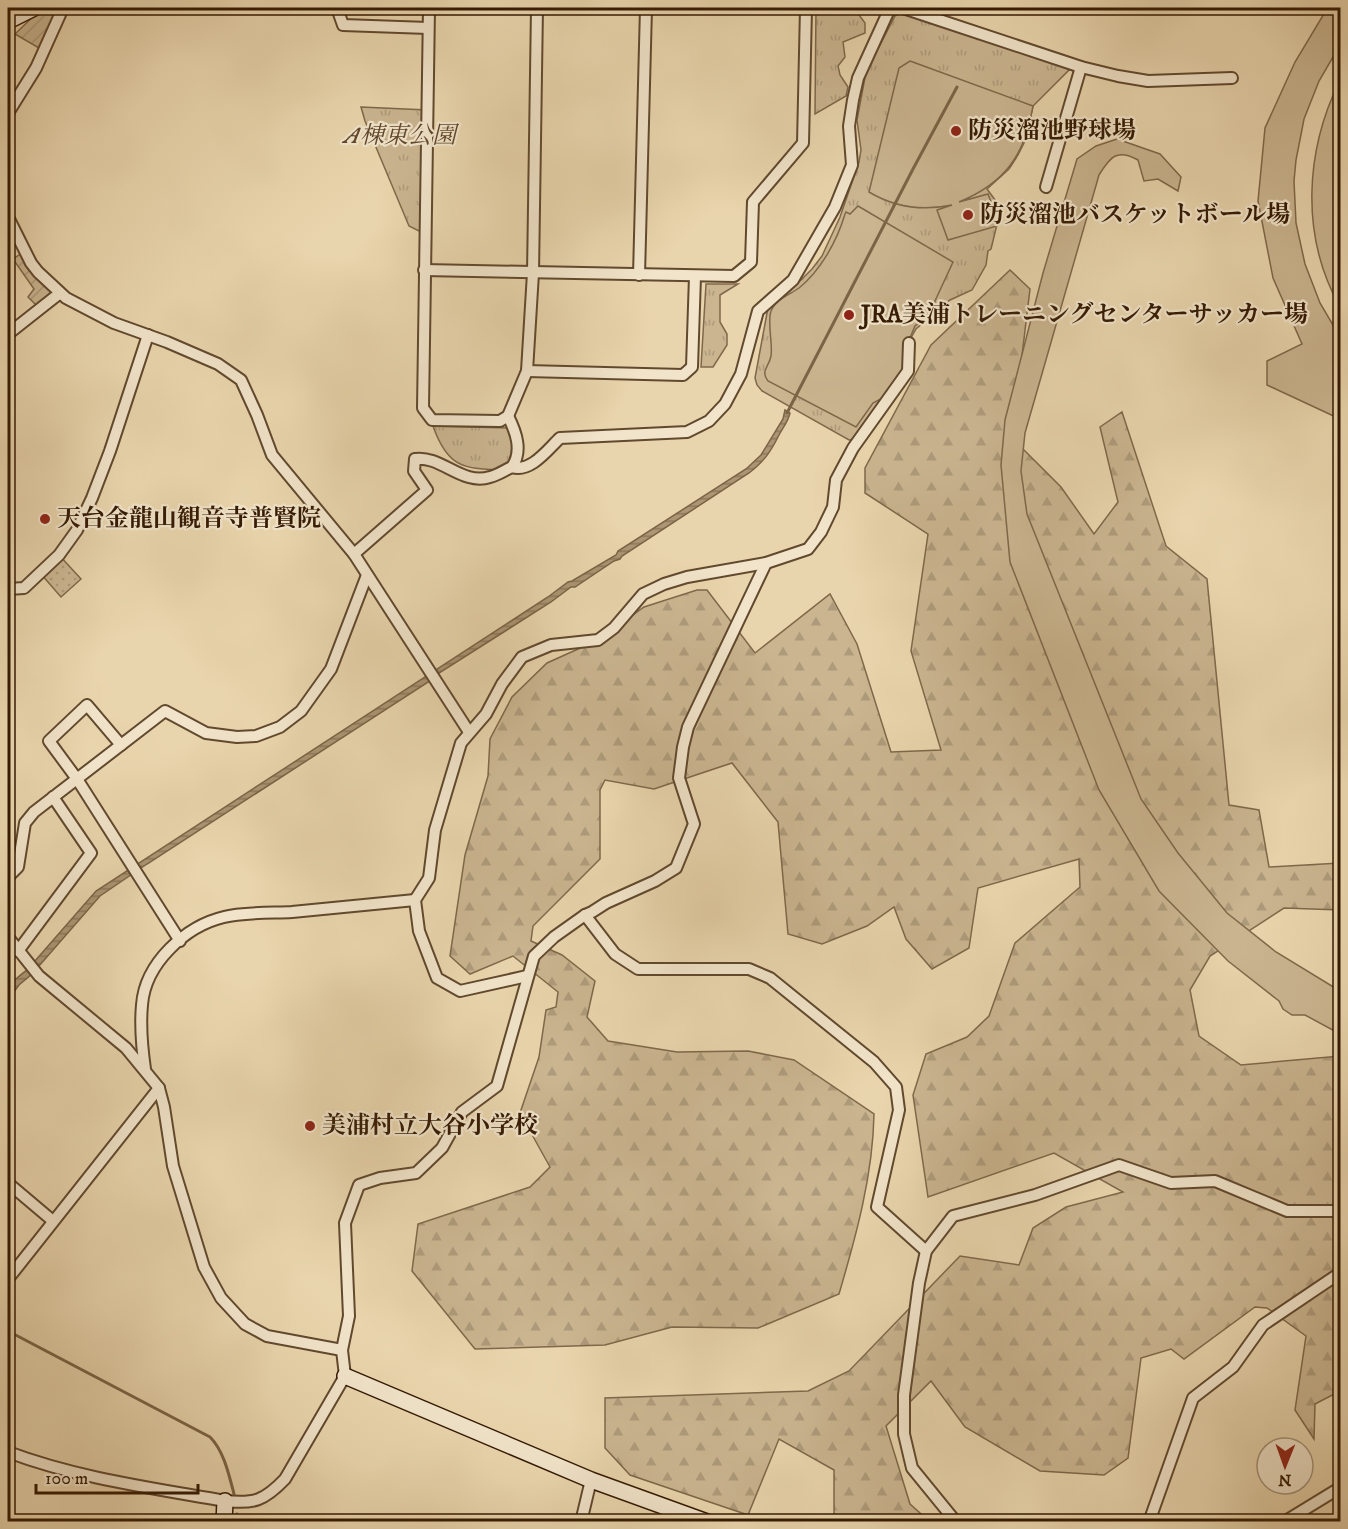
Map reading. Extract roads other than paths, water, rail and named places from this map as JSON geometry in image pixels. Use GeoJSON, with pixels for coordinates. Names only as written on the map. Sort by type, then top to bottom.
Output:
{"type":"FeatureCollection","features":[{"type":"Feature","properties":{"kind":"street"},"geometry":{"type":"LineString","coordinates":[[8,21],[33,8]]}},
{"type":"Feature","properties":{"kind":"street"},"geometry":{"type":"LineString","coordinates":[[8,113],[36,68],[63,8]]}},
{"type":"Feature","properties":{"kind":"street"},"geometry":{"type":"LineString","coordinates":[[337,8],[343,25],[428,28]]}},
{"type":"Feature","properties":{"kind":"street"},"geometry":{"type":"LineString","coordinates":[[429,8],[423,408],[432,420],[500,421],[508,416],[527,371],[533,273],[537,8]]}},
{"type":"Feature","properties":{"kind":"street"},"geometry":{"type":"LineString","coordinates":[[639,274],[646,8]]}},
{"type":"Feature","properties":{"kind":"street"},"geometry":{"type":"LineString","coordinates":[[424,270],[734,276],[751,262],[753,202],[803,143],[806,8]]}},
{"type":"Feature","properties":{"kind":"street"},"geometry":{"type":"LineString","coordinates":[[354,554],[427,490],[414,471],[415,459],[425,457],[467,477],[488,478],[512,467],[518,469],[535,462],[560,438],[687,432],[709,421],[725,404],[741,374],[758,311],[793,280],[835,207],[852,165],[849,126],[858,78],[890,8]]}},
{"type":"Feature","properties":{"kind":"street"},"geometry":{"type":"LineString","coordinates":[[903,8],[1081,67],[1148,81],[1232,78]]}},
{"type":"Feature","properties":{"kind":"street"},"geometry":{"type":"LineString","coordinates":[[1046,187],[1081,67]]}},
{"type":"Feature","properties":{"kind":"street"},"geometry":{"type":"LineString","coordinates":[[8,217],[31,263],[60,293],[88,311],[114,323],[218,364],[241,380],[272,455],[354,554],[469,732]]}},
{"type":"Feature","properties":{"kind":"street"},"geometry":{"type":"LineString","coordinates":[[527,371],[683,375],[692,367],[695,276]]}},
{"type":"Feature","properties":{"kind":"street"},"geometry":{"type":"LineString","coordinates":[[8,334],[60,293]]}},
{"type":"Feature","properties":{"kind":"street"},"geometry":{"type":"LineString","coordinates":[[8,589],[24,588],[33,581],[59,555],[77,530],[110,451],[148,335]]}},
{"type":"Feature","properties":{"kind":"street"},"geometry":{"type":"LineString","coordinates":[[527,976],[460,991],[437,978],[419,931],[415,900],[429,878],[435,830],[460,743],[486,714],[502,684],[522,657],[551,645],[598,640],[614,628],[643,594],[664,584],[687,577],[766,563],[808,549],[821,532],[833,507],[836,480],[853,448],[908,371],[909,343]]}},
{"type":"Feature","properties":{"kind":"street"},"geometry":{"type":"LineString","coordinates":[[508,416],[517,435],[517,453],[512,467]]}},
{"type":"Feature","properties":{"kind":"street"},"geometry":{"type":"LineString","coordinates":[[8,1452],[36,1463],[85,1474],[244,1503],[272,1493],[285,1479],[345,1376],[342,1350],[350,1316],[345,1223],[359,1185],[380,1178],[416,1173],[442,1148],[462,1112],[497,1086],[534,956],[554,937],[585,915],[655,881],[676,868],[694,824],[679,778],[688,727],[766,563]]}},
{"type":"Feature","properties":{"kind":"street"},"geometry":{"type":"LineString","coordinates":[[8,877],[18,867],[25,823],[34,812],[165,711],[206,733],[237,737],[256,736],[280,727],[302,711],[331,669],[367,575]]}},
{"type":"Feature","properties":{"kind":"street"},"geometry":{"type":"LineString","coordinates":[[122,745],[87,705],[49,741],[77,779],[180,941]]}},
{"type":"Feature","properties":{"kind":"street"},"geometry":{"type":"LineString","coordinates":[[18,951],[91,853],[53,797]]}},
{"type":"Feature","properties":{"kind":"street"},"geometry":{"type":"LineString","coordinates":[[145,1070],[141,1042],[142,1003],[148,983],[159,962],[180,941],[202,924],[227,916],[415,900]]}},
{"type":"Feature","properties":{"kind":"street"},"geometry":{"type":"LineString","coordinates":[[585,915],[615,954],[638,969],[749,969],[770,978],[874,1062],[896,1087],[899,1110],[877,1207],[926,1251]]}},
{"type":"Feature","properties":{"kind":"street"},"geometry":{"type":"LineString","coordinates":[[8,938],[37,974],[126,1048],[159,1088],[173,1166],[204,1267],[221,1298],[245,1324],[267,1336],[342,1350]]}},
{"type":"Feature","properties":{"kind":"street"},"geometry":{"type":"LineString","coordinates":[[8,1279],[159,1088]]}},
{"type":"Feature","properties":{"kind":"street"},"geometry":{"type":"LineString","coordinates":[[956,1521],[912,1468],[904,1434],[904,1395],[915,1304],[926,1251],[953,1216],[1035,1195],[1119,1165],[1171,1184],[1215,1181],[1287,1211],[1341,1210]]}},
{"type":"Feature","properties":{"kind":"street"},"geometry":{"type":"LineString","coordinates":[[8,1183],[53,1221]]}},
{"type":"Feature","properties":{"kind":"street"},"geometry":{"type":"LineString","coordinates":[[1149,1521],[1193,1398],[1233,1367],[1263,1325],[1341,1273]]}},
{"type":"Feature","properties":{"kind":"street"},"geometry":{"type":"LineString","coordinates":[[345,1376],[591,1480],[707,1521]]}},
{"type":"Feature","properties":{"kind":"street"},"geometry":{"type":"LineString","coordinates":[[581,1521],[591,1480]]}},
{"type":"Feature","properties":{"kind":"street"},"geometry":{"type":"LineString","coordinates":[[1284,1521],[1338,1489]]}},
{"type":"Feature","properties":{"kind":"street"},"geometry":{"type":"LineString","coordinates":[[224,1521],[225,1501]]}},
{"type":"Feature","properties":{"kind":"waterway"},"geometry":{"type":"LineString","coordinates":[[787,413],[957,87]]}},
{"type":"Feature","properties":{"kind":"waterway"},"geometry":{"type":"LineString","coordinates":[[8,1331],[210,1437],[222,1456],[234,1494]]}},
{"type":"Feature","properties":{"kind":"waterway"},"geometry":{"type":"LineString","coordinates":[[237,1514],[240,1522]]}},
{"type":"Feature","properties":{"kind":"place","name":"防災溜池野球場"},"geometry":{"type":"Point","coordinates":[956,131]}},
{"type":"Feature","properties":{"kind":"place","name":"防災溜池バスケットボール場"},"geometry":{"type":"Point","coordinates":[968,215]}},
{"type":"Feature","properties":{"kind":"place","name":"JRA美浦トレーニングセンターサッカー場"},"geometry":{"type":"Point","coordinates":[849,315]}},
{"type":"Feature","properties":{"kind":"place","name":"天台金龍山観音寺普賢院"},"geometry":{"type":"Point","coordinates":[45,519]}},
{"type":"Feature","properties":{"kind":"place","name":"美浦村立大谷小学校"},"geometry":{"type":"Point","coordinates":[310,1126]}},
{"type":"Feature","properties":{"kind":"park label","name":"A棟東公園"},"geometry":{"type":"Point","coordinates":[400,136]}}]}
